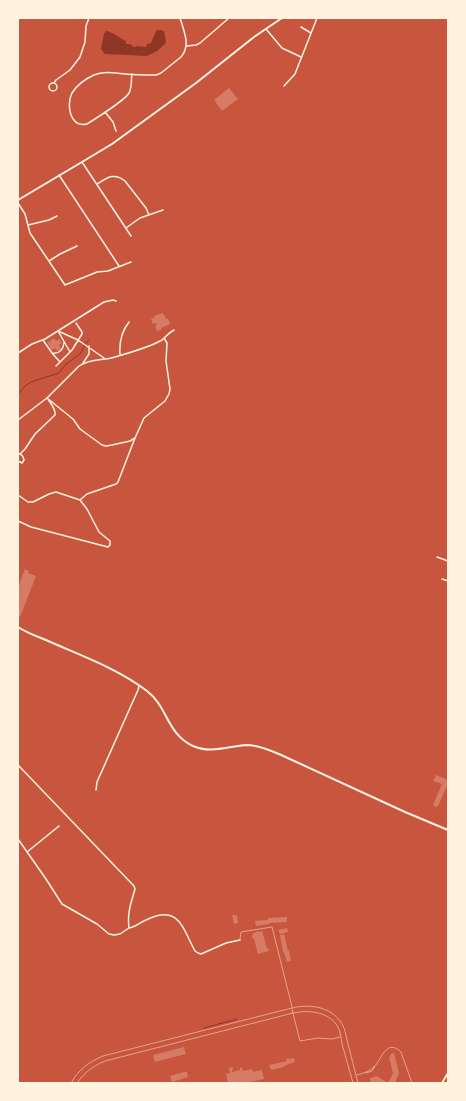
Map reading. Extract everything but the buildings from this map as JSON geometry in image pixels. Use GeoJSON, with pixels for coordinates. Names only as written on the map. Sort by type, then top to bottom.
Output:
{"type":"FeatureCollection","features":[{"type":"Feature","properties":{"kind":"main road"},"geometry":{"type":"LineString","coordinates":[[18,200],[112,144],[166,106],[249,41],[282,18]]}},
{"type":"Feature","properties":{"kind":"main road"},"geometry":{"type":"LineString","coordinates":[[18,627],[114,671],[146,690],[157,700],[176,734],[193,746],[212,750],[246,745],[261,747],[448,830]]}},
{"type":"Feature","properties":{"kind":"main road"},"geometry":{"type":"LineString","coordinates":[[442,1083],[448,1073]]}},
{"type":"Feature","properties":{"kind":"street"},"geometry":{"type":"LineString","coordinates":[[54,84],[56,80],[70,70],[80,57],[85,42],[86,26],[89,18]]}},
{"type":"Feature","properties":{"kind":"street"},"geometry":{"type":"LineString","coordinates":[[132,74],[131,89],[124,99],[87,124],[77,123],[72,117],[69,102],[73,91],[79,84],[96,74],[110,73],[156,75],[161,73],[181,57],[187,46],[180,18]]}},
{"type":"Feature","properties":{"kind":"street"},"geometry":{"type":"LineString","coordinates":[[187,46],[196,45],[229,18]]}},
{"type":"Feature","properties":{"kind":"street"},"geometry":{"type":"LineString","coordinates":[[284,86],[295,74],[317,18]]}},
{"type":"Feature","properties":{"kind":"street"},"geometry":{"type":"LineString","coordinates":[[301,27],[311,33]]}},
{"type":"Feature","properties":{"kind":"street"},"geometry":{"type":"LineString","coordinates":[[266,29],[282,48],[302,57]]}},
{"type":"Feature","properties":{"kind":"street"},"geometry":{"type":"LineString","coordinates":[[105,112],[113,122],[116,131]]}},
{"type":"Feature","properties":{"kind":"street"},"geometry":{"type":"LineString","coordinates":[[82,162],[131,236]]}},
{"type":"Feature","properties":{"kind":"street"},"geometry":{"type":"LineString","coordinates":[[59,175],[119,266]]}},
{"type":"Feature","properties":{"kind":"street"},"geometry":{"type":"LineString","coordinates":[[97,184],[111,176],[120,178],[125,181],[146,208],[149,215]]}},
{"type":"Feature","properties":{"kind":"street"},"geometry":{"type":"LineString","coordinates":[[18,204],[25,214],[30,233],[65,285],[97,272],[108,271],[131,262]]}},
{"type":"Feature","properties":{"kind":"street"},"geometry":{"type":"LineString","coordinates":[[126,228],[137,220],[163,210]]}},
{"type":"Feature","properties":{"kind":"street"},"geometry":{"type":"LineString","coordinates":[[28,225],[49,220],[57,216]]}},
{"type":"Feature","properties":{"kind":"street"},"geometry":{"type":"LineString","coordinates":[[48,261],[77,246]]}},
{"type":"Feature","properties":{"kind":"street"},"geometry":{"type":"LineString","coordinates":[[18,354],[32,344],[58,332],[104,302],[113,300],[116,301]]}},
{"type":"Feature","properties":{"kind":"street"},"geometry":{"type":"LineString","coordinates":[[120,355],[119,344],[121,335],[129,322]]}},
{"type":"Feature","properties":{"kind":"street"},"geometry":{"type":"LineString","coordinates":[[56,366],[70,352],[82,332],[76,323]]}},
{"type":"Feature","properties":{"kind":"street"},"geometry":{"type":"LineString","coordinates":[[82,364],[91,360],[114,358],[157,342],[174,330]]}},
{"type":"Feature","properties":{"kind":"street"},"geometry":{"type":"LineString","coordinates":[[58,332],[89,346],[105,359]]}},
{"type":"Feature","properties":{"kind":"street"},"geometry":{"type":"LineString","coordinates":[[58,332],[70,352]]}},
{"type":"Feature","properties":{"kind":"street"},"geometry":{"type":"LineString","coordinates":[[80,500],[87,494],[116,484],[120,478],[144,418],[165,401],[169,394],[170,389],[166,361],[167,343],[164,338]]}},
{"type":"Feature","properties":{"kind":"street"},"geometry":{"type":"LineString","coordinates":[[43,340],[60,362]]}},
{"type":"Feature","properties":{"kind":"street"},"geometry":{"type":"LineString","coordinates":[[52,353],[61,351],[64,347],[64,343]]}},
{"type":"Feature","properties":{"kind":"street"},"geometry":{"type":"LineString","coordinates":[[18,420],[47,398],[82,364],[89,354],[89,346]]}},
{"type":"Feature","properties":{"kind":"street"},"geometry":{"type":"LineString","coordinates":[[47,398],[73,419],[80,429],[102,445],[112,445],[136,438]]}},
{"type":"Feature","properties":{"kind":"street"},"geometry":{"type":"LineString","coordinates":[[18,461],[21,463],[24,462],[23,456],[19,454],[25,450],[35,434],[55,415],[56,412],[47,398]]}},
{"type":"Feature","properties":{"kind":"street"},"geometry":{"type":"LineString","coordinates":[[127,441],[131,443],[132,446]]}},
{"type":"Feature","properties":{"kind":"street"},"geometry":{"type":"LineString","coordinates":[[18,495],[28,502],[33,502],[56,492],[80,500],[87,509],[99,532],[110,541],[109,546],[31,527],[18,521]]}},
{"type":"Feature","properties":{"kind":"street"},"geometry":{"type":"LineString","coordinates":[[437,558],[448,561]]}},
{"type":"Feature","properties":{"kind":"street"},"geometry":{"type":"LineString","coordinates":[[442,579],[448,581]]}},
{"type":"Feature","properties":{"kind":"street"},"geometry":{"type":"LineString","coordinates":[[96,790],[97,782],[139,686]]}},
{"type":"Feature","properties":{"kind":"street"},"geometry":{"type":"LineString","coordinates":[[18,765],[107,856],[134,886],[135,889],[129,909],[129,928]]}},
{"type":"Feature","properties":{"kind":"street"},"geometry":{"type":"LineString","coordinates":[[27,852],[59,826]]}},
{"type":"Feature","properties":{"kind":"street"},"geometry":{"type":"LineString","coordinates":[[18,839],[62,904],[97,924],[109,934],[120,934],[129,928],[136,927],[146,920],[166,914],[180,922],[195,951],[198,953],[201,954],[226,943],[240,940]]}},
{"type":"Feature","properties":{"kind":"lane"},"geometry":{"type":"LineString","coordinates":[[240,940],[241,932],[272,927],[300,1041],[318,1038],[332,1039],[341,1037]]}},
{"type":"Feature","properties":{"kind":"lane"},"geometry":{"type":"LineString","coordinates":[[71,1083],[76,1075],[86,1065],[103,1056],[305,1006],[320,1008],[332,1013],[339,1020],[345,1031],[353,1083]]}},
{"type":"Feature","properties":{"kind":"lane"},"geometry":{"type":"LineString","coordinates":[[77,1083],[90,1069],[104,1061],[305,1011],[312,1011],[326,1016],[338,1027],[353,1076],[358,1083]]}},
{"type":"Feature","properties":{"kind":"lane"},"geometry":{"type":"LineString","coordinates":[[353,1076],[371,1070],[386,1049],[392,1048],[398,1049],[401,1052],[412,1083]]}},
{"type":"Feature","properties":{"kind":"shaded area"},"geometry":{"type":"Polygon","coordinates":[[[106,31],[126,41],[126,44],[130,44],[134,47],[146,47],[147,44],[151,43],[156,31],[164,31],[166,41],[165,44],[157,51],[147,56],[105,54],[101,49],[106,31]]]}},
{"type":"Feature","properties":{"kind":"waterway"},"geometry":{"type":"LineString","coordinates":[[18,394],[31,382],[59,373],[66,364],[80,354],[89,340]]}},
{"type":"Feature","properties":{"kind":"waterway"},"geometry":{"type":"LineString","coordinates":[[204,1028],[237,1019]]}}]}
